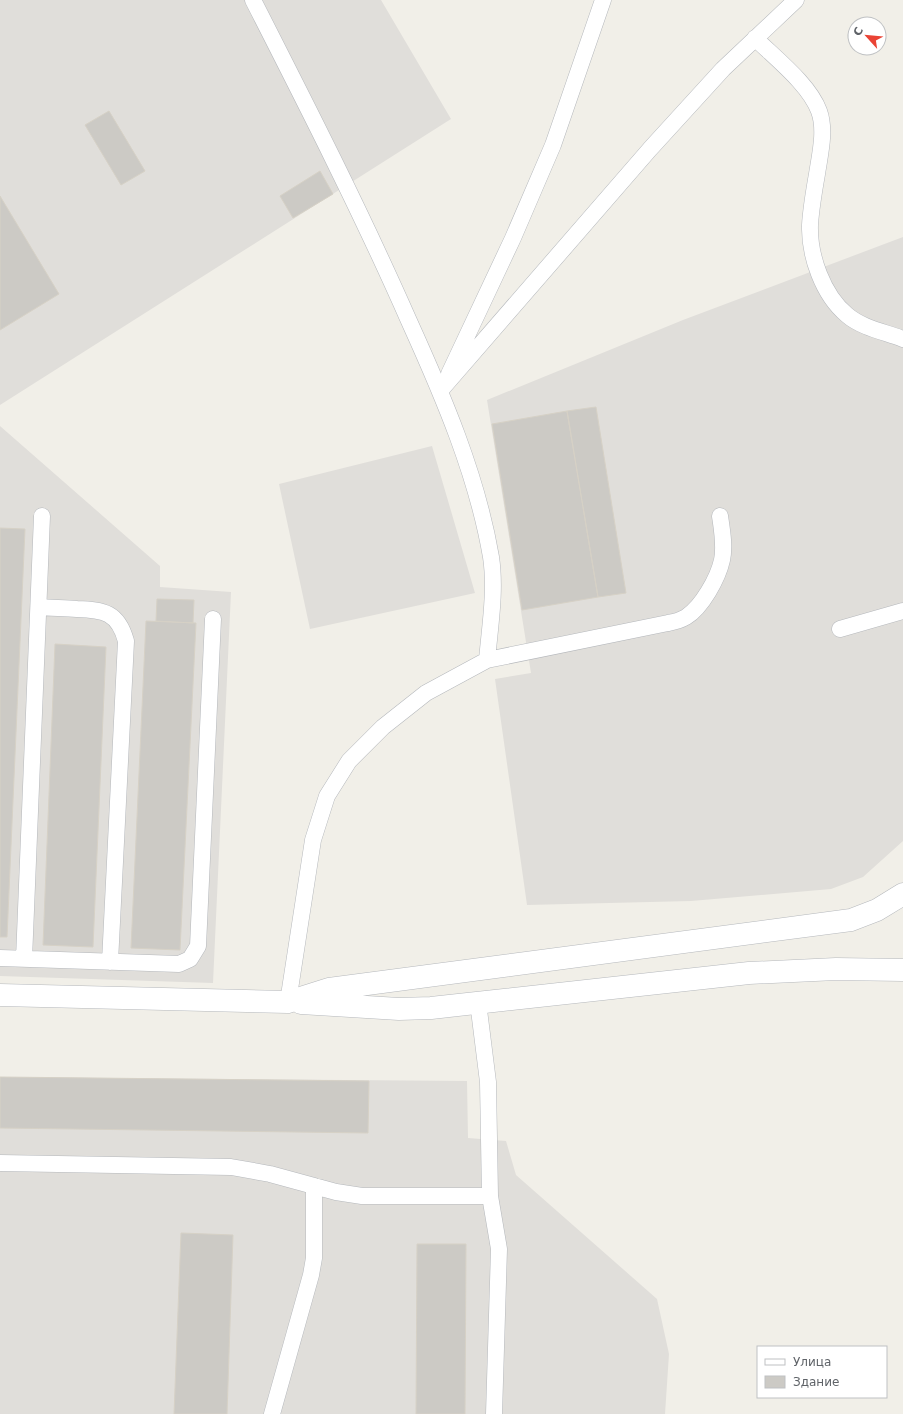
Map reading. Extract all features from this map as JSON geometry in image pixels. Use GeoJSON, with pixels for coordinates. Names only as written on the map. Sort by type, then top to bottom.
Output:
{"type":"FeatureCollection","features":[{"type":"Feature","properties":{"kind":"street"},"geometry":{"type":"LineString","coordinates":[[288,1002],[329,989],[851,920],[877,910],[903,894]]}},
{"type":"Feature","properties":{"kind":"street"},"geometry":{"type":"LineString","coordinates":[[0,995],[288,1002],[399,1009],[431,1008],[749,973],[836,969],[903,970]]}},
{"type":"Feature","properties":{"kind":"lane"},"geometry":{"type":"LineString","coordinates":[[253,0],[356,206],[440,391],[477,495],[491,558],[492,598],[487,660]]}},
{"type":"Feature","properties":{"kind":"lane"},"geometry":{"type":"LineString","coordinates":[[440,391],[513,238],[553,145],[602,0]]}},
{"type":"Feature","properties":{"kind":"lane"},"geometry":{"type":"LineString","coordinates":[[440,391],[650,150],[723,69],[796,0]]}},
{"type":"Feature","properties":{"kind":"lane"},"geometry":{"type":"LineString","coordinates":[[755,38],[804,87],[819,111],[822,146],[810,226],[811,247],[826,289],[834,302],[848,316],[864,325],[903,339]]}},
{"type":"Feature","properties":{"kind":"lane"},"geometry":{"type":"LineString","coordinates":[[24,959],[42,516]]}},
{"type":"Feature","properties":{"kind":"lane"},"geometry":{"type":"LineString","coordinates":[[288,1002],[313,840],[327,796],[348,761],[383,727],[426,693],[487,660],[686,618],[700,605],[704,599],[722,560],[720,516]]}},
{"type":"Feature","properties":{"kind":"lane"},"geometry":{"type":"LineString","coordinates":[[39,607],[100,610],[112,616],[122,627],[126,641],[110,962]]}},
{"type":"Feature","properties":{"kind":"lane"},"geometry":{"type":"LineString","coordinates":[[840,629],[903,611]]}},
{"type":"Feature","properties":{"kind":"lane"},"geometry":{"type":"LineString","coordinates":[[0,958],[179,964],[190,959],[198,946],[213,619]]}},
{"type":"Feature","properties":{"kind":"lane"},"geometry":{"type":"LineString","coordinates":[[478,1002],[488,1082],[490,1196],[499,1249],[494,1414]]}},
{"type":"Feature","properties":{"kind":"lane"},"geometry":{"type":"LineString","coordinates":[[0,1163],[231,1167],[270,1174],[314,1186],[362,1196],[490,1196]]}},
{"type":"Feature","properties":{"kind":"lane"},"geometry":{"type":"LineString","coordinates":[[272,1414],[311,1275],[314,1258],[314,1186]]}},
{"type":"Feature","properties":{"kind":"shaded area"},"geometry":{"type":"Polygon","coordinates":[[[0,0],[381,0],[451,119],[0,405],[0,0]]]}},
{"type":"Feature","properties":{"kind":"shaded area"},"geometry":{"type":"Polygon","coordinates":[[[903,237],[903,841],[863,877],[831,889],[691,901],[527,905],[495,679],[531,673],[487,400],[683,320],[903,237]]]}},
{"type":"Feature","properties":{"kind":"shaded area"},"geometry":{"type":"Polygon","coordinates":[[[0,426],[160,566],[160,587],[231,592],[213,983],[0,976],[0,426]]]}},
{"type":"Feature","properties":{"kind":"shaded area"},"geometry":{"type":"Polygon","coordinates":[[[432,446],[475,593],[310,629],[279,484],[432,446]]]}},
{"type":"Feature","properties":{"kind":"shaded area"},"geometry":{"type":"Polygon","coordinates":[[[0,1077],[467,1081],[468,1138],[506,1141],[516,1175],[657,1299],[669,1354],[665,1414],[0,1414],[0,1077]]]}},
{"type":"Feature","properties":{"kind":"building"},"geometry":{"type":"Polygon","coordinates":[[[109,111],[145,171],[121,185],[85,125],[109,111]]]}},
{"type":"Feature","properties":{"kind":"building"},"geometry":{"type":"Polygon","coordinates":[[[320,171],[333,194],[293,218],[280,196],[320,171]]]}},
{"type":"Feature","properties":{"kind":"building"},"geometry":{"type":"Polygon","coordinates":[[[0,196],[59,294],[0,330],[0,196]]]}},
{"type":"Feature","properties":{"kind":"building"},"geometry":{"type":"Polygon","coordinates":[[[596,407],[626,593],[598,597],[567,411],[596,407]]]}},
{"type":"Feature","properties":{"kind":"building"},"geometry":{"type":"Polygon","coordinates":[[[567,411],[598,597],[522,610],[492,424],[567,411]]]}},
{"type":"Feature","properties":{"kind":"building"},"geometry":{"type":"Polygon","coordinates":[[[0,528],[25,529],[7,937],[0,937],[0,528]]]}},
{"type":"Feature","properties":{"kind":"building"},"geometry":{"type":"Polygon","coordinates":[[[157,599],[194,600],[193,623],[156,621],[157,599]]]}},
{"type":"Feature","properties":{"kind":"building"},"geometry":{"type":"Polygon","coordinates":[[[146,621],[196,623],[180,950],[131,948],[146,621]]]}},
{"type":"Feature","properties":{"kind":"building"},"geometry":{"type":"Polygon","coordinates":[[[55,644],[106,647],[93,947],[43,945],[55,644]]]}},
{"type":"Feature","properties":{"kind":"building"},"geometry":{"type":"Polygon","coordinates":[[[0,1077],[369,1081],[368,1133],[0,1128],[0,1077]]]}},
{"type":"Feature","properties":{"kind":"building"},"geometry":{"type":"Polygon","coordinates":[[[181,1233],[233,1235],[227,1414],[174,1414],[181,1233]]]}},
{"type":"Feature","properties":{"kind":"building"},"geometry":{"type":"Polygon","coordinates":[[[417,1244],[466,1244],[465,1414],[416,1414],[417,1244]]]}}]}
